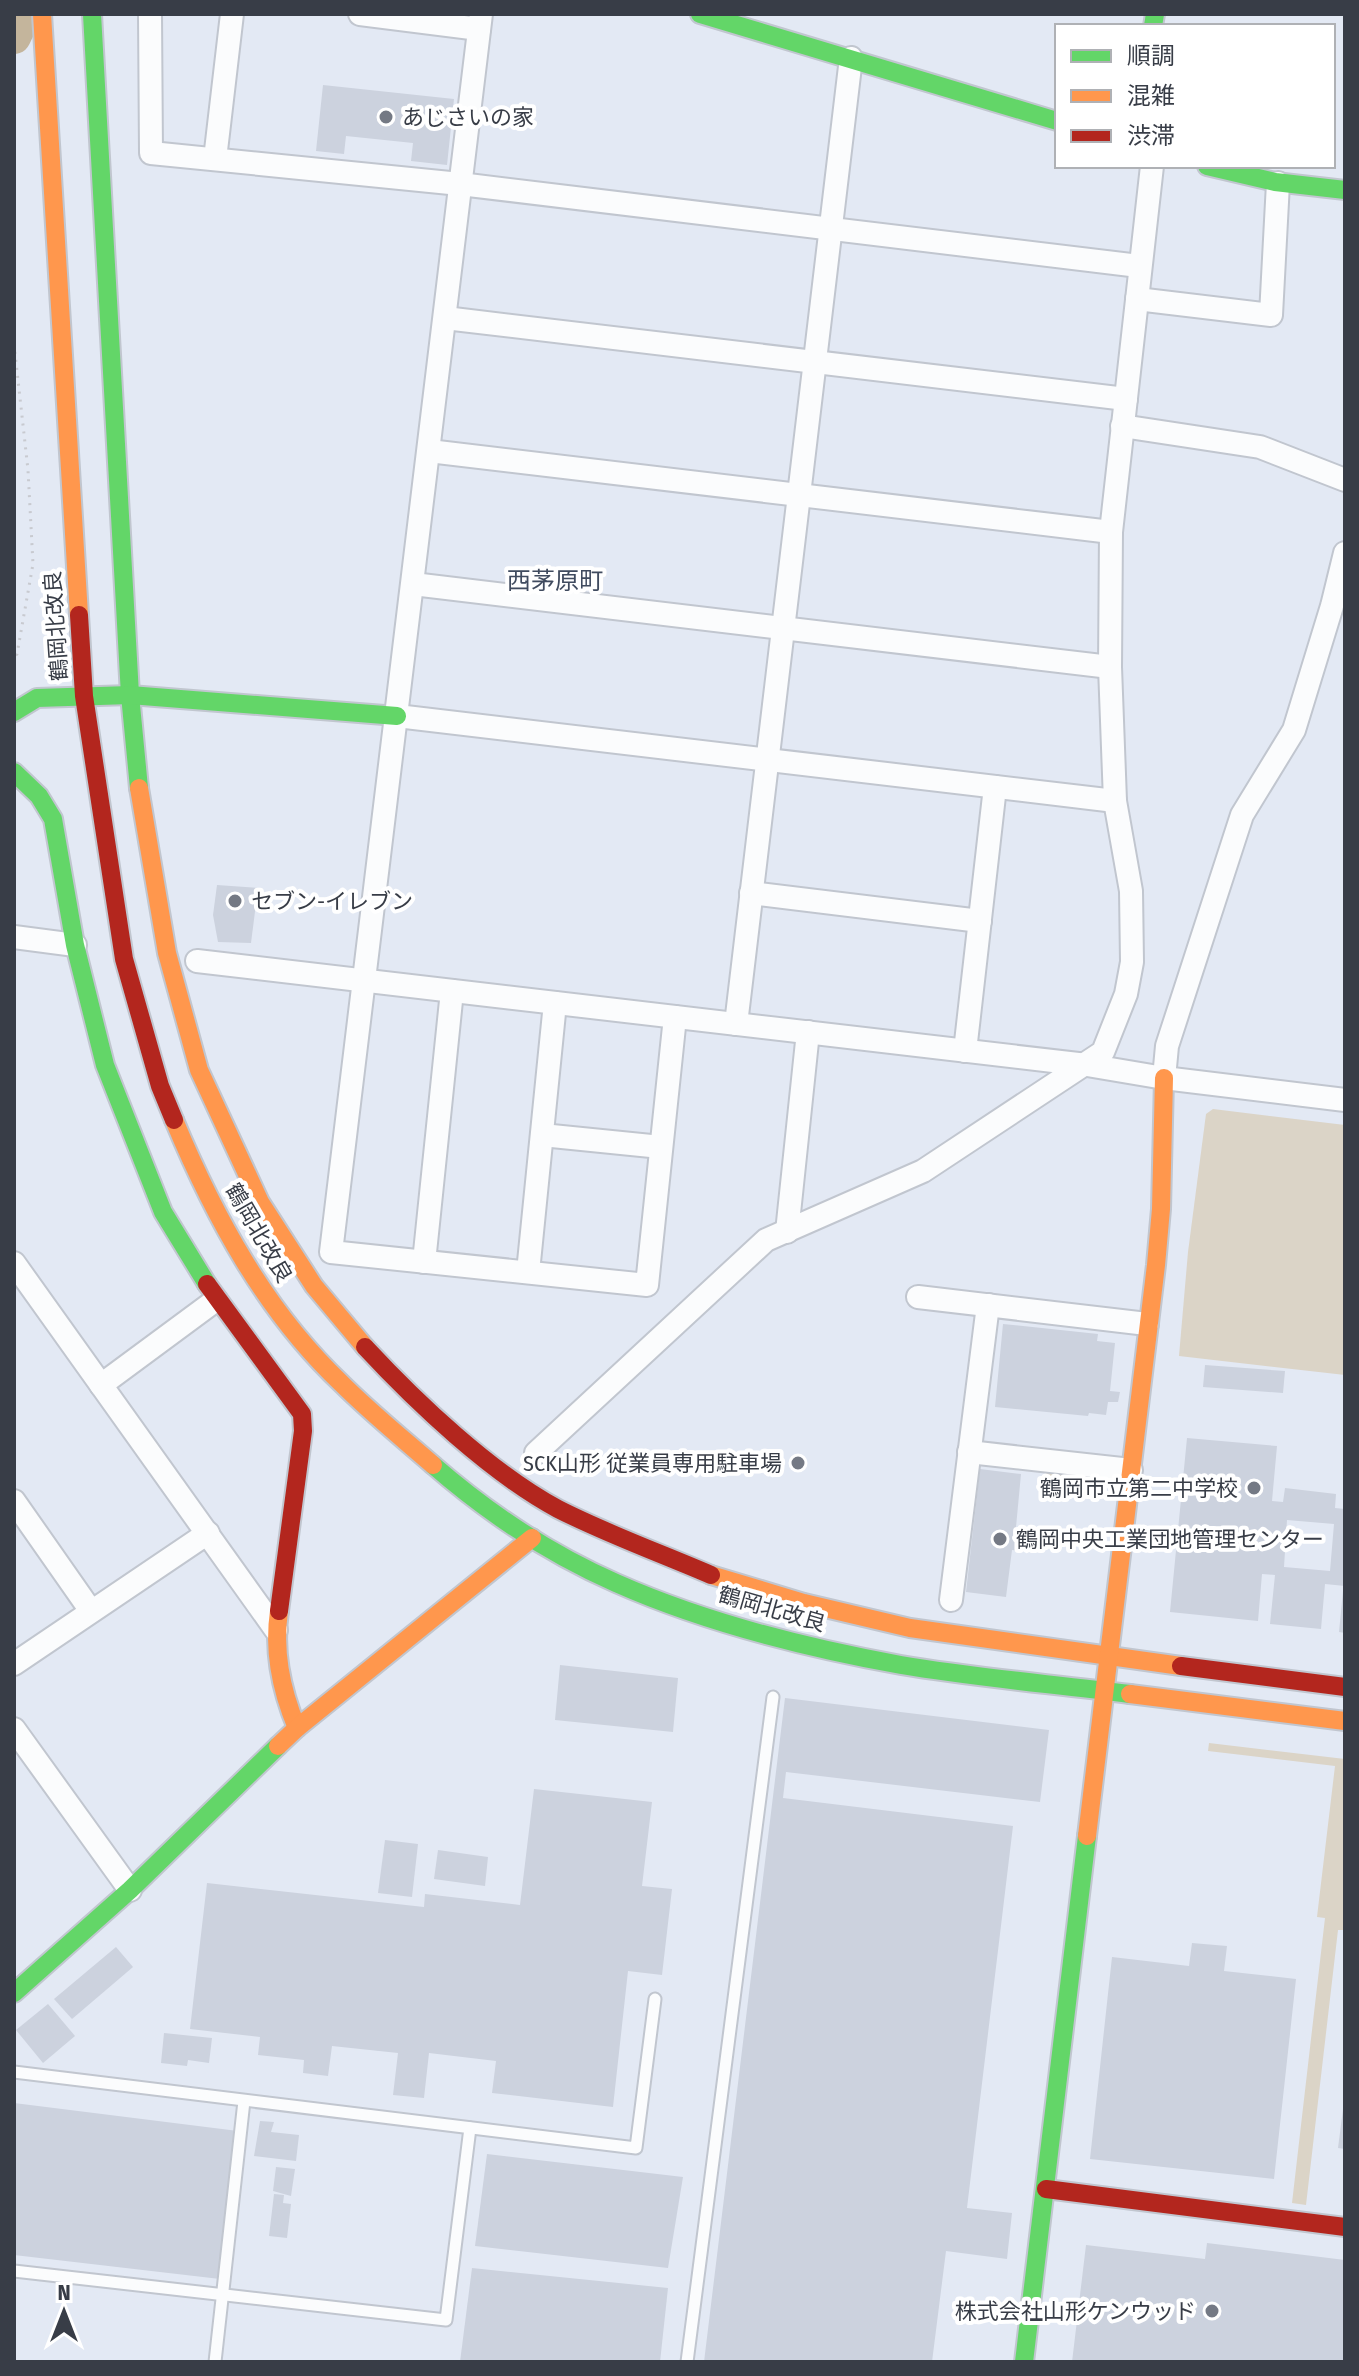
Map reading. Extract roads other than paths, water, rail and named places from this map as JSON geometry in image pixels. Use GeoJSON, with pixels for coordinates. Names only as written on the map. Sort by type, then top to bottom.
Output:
{"type":"FeatureCollection","features":[{"type":"Feature","properties":{"kind":"main road","name":"鶴岡北改良"},"geometry":{"type":"LineString","coordinates":[[42,14],[84,696],[124,959],[160,1086],[221,1224],[276,1310],[339,1382],[470,1497],[532,1538],[615,1583],[717,1620],[808,1645],[902,1665],[1345,1721]]}},
{"type":"Feature","properties":{"kind":"main road","name":"鶴岡北改良"},"geometry":{"type":"LineString","coordinates":[[92,14],[130,695],[140,802],[164,937],[199,1070],[260,1202],[314,1286],[366,1349],[422,1405],[496,1467],[557,1508],[720,1579],[910,1628],[1345,1687]]}},
{"type":"Feature","properties":{"kind":"main road"},"geometry":{"type":"LineString","coordinates":[[700,14],[1055,120]]}},
{"type":"Feature","properties":{"kind":"main road"},"geometry":{"type":"LineString","coordinates":[[1214,168],[1278,183],[1345,190]]}},
{"type":"Feature","properties":{"kind":"main road"},"geometry":{"type":"LineString","coordinates":[[14,712],[37,698],[130,695],[397,716]]}},
{"type":"Feature","properties":{"kind":"main road"},"geometry":{"type":"LineString","coordinates":[[14,772],[39,796],[53,819],[75,945],[105,1065],[163,1212],[216,1300],[302,1414],[303,1431],[276,1630],[276,1657],[282,1693],[297,1728]]}},
{"type":"Feature","properties":{"kind":"main road"},"geometry":{"type":"LineString","coordinates":[[1024,2362],[1161,1209],[1164,1078]]}},
{"type":"Feature","properties":{"kind":"main road"},"geometry":{"type":"LineString","coordinates":[[14,1993],[130,1890],[297,1728],[532,1538]]}},
{"type":"Feature","properties":{"kind":"main road"},"geometry":{"type":"LineString","coordinates":[[1046,2189],[1345,2227]]}},
{"type":"Feature","properties":{"kind":"street"},"geometry":{"type":"LineString","coordinates":[[150,14],[151,153],[460,184],[1139,266]]}},
{"type":"Feature","properties":{"kind":"street"},"geometry":{"type":"LineString","coordinates":[[215,159],[232,14]]}},
{"type":"Feature","properties":{"kind":"street"},"geometry":{"type":"LineString","coordinates":[[360,14],[480,21],[331,1252],[647,1285],[675,1017]]}},
{"type":"Feature","properties":{"kind":"street"},"geometry":{"type":"LineString","coordinates":[[736,1024],[851,58]]}},
{"type":"Feature","properties":{"kind":"street"},"geometry":{"type":"LineString","coordinates":[[536,1453],[766,1240],[923,1171],[1103,1052],[1126,994],[1132,962],[1131,891],[1115,801],[1110,667],[1111,532],[1152,168]]}},
{"type":"Feature","properties":{"kind":"street"},"geometry":{"type":"LineString","coordinates":[[1137,299],[1271,315],[1278,183]]}},
{"type":"Feature","properties":{"kind":"street"},"geometry":{"type":"LineString","coordinates":[[445,318],[1126,399]]}},
{"type":"Feature","properties":{"kind":"street"},"geometry":{"type":"LineString","coordinates":[[1122,426],[1260,447],[1345,480]]}},
{"type":"Feature","properties":{"kind":"street"},"geometry":{"type":"LineString","coordinates":[[429,451],[1111,532]]}},
{"type":"Feature","properties":{"kind":"street"},"geometry":{"type":"LineString","coordinates":[[1164,1078],[1167,1046],[1242,815],[1294,730],[1345,553]]}},
{"type":"Feature","properties":{"kind":"street"},"geometry":{"type":"LineString","coordinates":[[413,584],[1110,667]]}},
{"type":"Feature","properties":{"kind":"street"},"geometry":{"type":"LineString","coordinates":[[397,716],[1115,801]]}},
{"type":"Feature","properties":{"kind":"street"},"geometry":{"type":"LineString","coordinates":[[965,1051],[995,787]]}},
{"type":"Feature","properties":{"kind":"street"},"geometry":{"type":"LineString","coordinates":[[751,893],[980,921]]}},
{"type":"Feature","properties":{"kind":"street"},"geometry":{"type":"LineString","coordinates":[[14,937],[75,945]]}},
{"type":"Feature","properties":{"kind":"street"},"geometry":{"type":"LineString","coordinates":[[197,961],[1087,1065],[1164,1078],[1345,1100]]}},
{"type":"Feature","properties":{"kind":"street"},"geometry":{"type":"LineString","coordinates":[[424,1262],[452,991]]}},
{"type":"Feature","properties":{"kind":"street"},"geometry":{"type":"LineString","coordinates":[[528,1272],[555,1003]]}},
{"type":"Feature","properties":{"kind":"street"},"geometry":{"type":"LineString","coordinates":[[787,1232],[808,1032]]}},
{"type":"Feature","properties":{"kind":"street"},"geometry":{"type":"LineString","coordinates":[[542,1135],[661,1147]]}},
{"type":"Feature","properties":{"kind":"street"},"geometry":{"type":"LineString","coordinates":[[14,1263],[276,1630]]}},
{"type":"Feature","properties":{"kind":"street"},"geometry":{"type":"LineString","coordinates":[[918,1297],[1147,1324]]}},
{"type":"Feature","properties":{"kind":"street"},"geometry":{"type":"LineString","coordinates":[[101,1385],[216,1300]]}},
{"type":"Feature","properties":{"kind":"street"},"geometry":{"type":"LineString","coordinates":[[951,1600],[988,1305]]}},
{"type":"Feature","properties":{"kind":"street"},"geometry":{"type":"LineString","coordinates":[[969,1452],[1131,1470]]}},
{"type":"Feature","properties":{"kind":"street"},"geometry":{"type":"LineString","coordinates":[[14,1501],[91,1611]]}},
{"type":"Feature","properties":{"kind":"street"},"geometry":{"type":"LineString","coordinates":[[14,1664],[208,1533]]}},
{"type":"Feature","properties":{"kind":"street"},"geometry":{"type":"LineString","coordinates":[[14,1729],[130,1890]]}},
{"type":"Feature","properties":{"kind":"lane"},"geometry":{"type":"LineString","coordinates":[[687,2362],[773,1697]]}},
{"type":"Feature","properties":{"kind":"lane"},"geometry":{"type":"LineString","coordinates":[[14,2072],[636,2148],[655,1999]]}},
{"type":"Feature","properties":{"kind":"lane"},"geometry":{"type":"LineString","coordinates":[[215,2362],[244,2101]]}},
{"type":"Feature","properties":{"kind":"lane"},"geometry":{"type":"LineString","coordinates":[[14,2271],[446,2320],[470,2128]]}},
{"type":"Feature","properties":{"kind":"waterway"},"geometry":{"type":"LineString","coordinates":[[14,37],[25,14]]}},
{"type":"Feature","properties":{"kind":"place","name":"あじさいの家"},"geometry":{"type":"Point","coordinates":[386,117]}},
{"type":"Feature","properties":{"kind":"place","name":"セブン-イレブン"},"geometry":{"type":"Point","coordinates":[235,901]}},
{"type":"Feature","properties":{"kind":"place","name":"SCK山形 従業員専用駐車場"},"geometry":{"type":"Point","coordinates":[798,1463]}},
{"type":"Feature","properties":{"kind":"place","name":"鶴岡市立第二中学校"},"geometry":{"type":"Point","coordinates":[1254,1488]}},
{"type":"Feature","properties":{"kind":"place","name":"鶴岡中央工業団地管理センター"},"geometry":{"type":"Point","coordinates":[1000,1539]}},
{"type":"Feature","properties":{"kind":"place","name":"株式会社山形ケンウッド"},"geometry":{"type":"Point","coordinates":[1212,2311]}},
{"type":"Feature","properties":{"kind":"district","name":"西茅原町"},"geometry":{"type":"Point","coordinates":[555,581]}}]}
